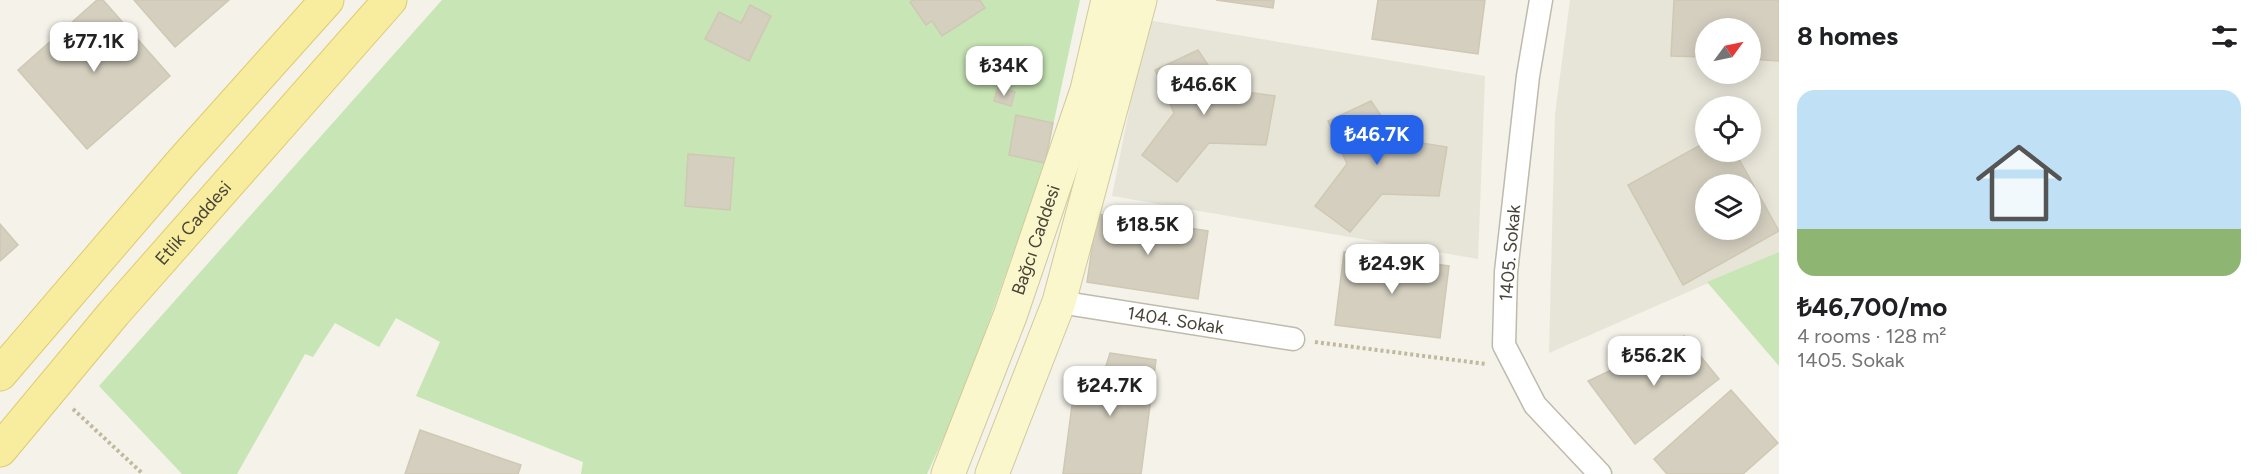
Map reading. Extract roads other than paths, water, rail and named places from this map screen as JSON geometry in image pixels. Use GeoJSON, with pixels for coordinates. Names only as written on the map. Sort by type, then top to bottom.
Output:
{"type":"FeatureCollection","features":[{"type":"Feature","properties":{"kind":"main road"},"geometry":{"type":"LineString","coordinates":[[0,374],[182,162],[327,0]]}},
{"type":"Feature","properties":{"kind":"main road","name":"Etlik Caddesi"},"geometry":{"type":"LineString","coordinates":[[0,450],[114,313],[390,0]]}},
{"type":"Feature","properties":{"kind":"main road","name":"Bağcı Caddesi"},"geometry":{"type":"LineString","coordinates":[[948,474],[1010,316],[1087,90],[1108,0]]}},
{"type":"Feature","properties":{"kind":"main road","name":"Bağcı Caddesi"},"geometry":{"type":"LineString","coordinates":[[992,474],[1059,302],[1140,0]]}},
{"type":"Feature","properties":{"kind":"street","name":"1405. Sokak"},"geometry":{"type":"LineString","coordinates":[[1541,0],[1528,76],[1506,272],[1504,345],[1535,405],[1600,474]]}},
{"type":"Feature","properties":{"kind":"street","name":"1404. Sokak"},"geometry":{"type":"LineString","coordinates":[[1059,302],[1293,339]]}}]}
